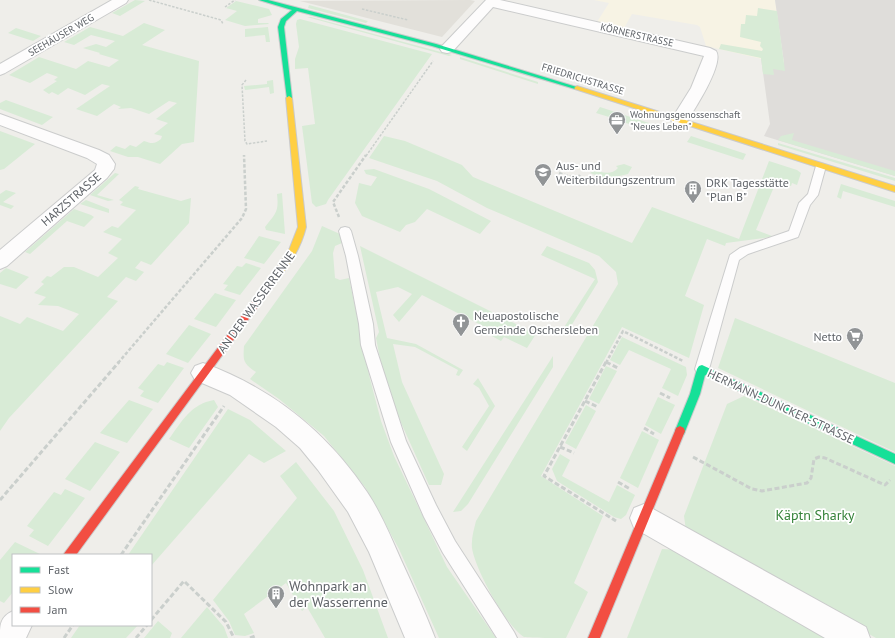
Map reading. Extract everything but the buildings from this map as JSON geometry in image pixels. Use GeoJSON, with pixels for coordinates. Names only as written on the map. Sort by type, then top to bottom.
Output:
{"type":"FeatureCollection","features":[{"type":"Feature","properties":{"kind":"street","name":"SEEHÄUSER WEG"},"geometry":{"type":"LineString","coordinates":[[0,70],[121,0]]}},
{"type":"Feature","properties":{"kind":"street","name":"FRIEDRICHSTRASSE"},"geometry":{"type":"LineString","coordinates":[[262,0],[447,49],[680,120],[895,189]]}},
{"type":"Feature","properties":{"kind":"street"},"geometry":{"type":"LineString","coordinates":[[447,49],[492,1]]}},
{"type":"Feature","properties":{"kind":"street","name":"KÖRNERSTRASSE"},"geometry":{"type":"LineString","coordinates":[[492,1],[705,50],[711,54],[711,58],[699,88],[680,120]]}},
{"type":"Feature","properties":{"kind":"street","name":"AN DER WASSERRENNE"},"geometry":{"type":"LineString","coordinates":[[70,554],[298,244],[302,234],[301,212],[281,27],[283,20],[296,9]]}},
{"type":"Feature","properties":{"kind":"street","name":"HARZSTRASSE"},"geometry":{"type":"LineString","coordinates":[[0,119],[93,154],[103,159],[106,164],[101,174],[0,261]]}},
{"type":"Feature","properties":{"kind":"street","name":"HERMANN-DUNCKER-STRASSE"},"geometry":{"type":"LineString","coordinates":[[594,638],[631,520],[673,446],[695,394],[702,369],[895,459]]}},
{"type":"Feature","properties":{"kind":"street"},"geometry":{"type":"LineString","coordinates":[[203,373],[238,388],[285,419],[309,440],[327,461],[358,502],[379,542],[420,638]]}},
{"type":"Feature","properties":{"kind":"street"},"geometry":{"type":"LineString","coordinates":[[631,520],[855,638]]}},
{"type":"Feature","properties":{"kind":"street"},"geometry":{"type":"LineString","coordinates":[[8,638],[16,626]]}},
{"type":"Feature","properties":{"kind":"lane"},"geometry":{"type":"LineString","coordinates":[[702,369],[734,258],[744,251],[794,234],[805,203],[813,195],[821,166]]}},
{"type":"Feature","properties":{"kind":"lane"},"geometry":{"type":"LineString","coordinates":[[345,230],[366,324],[368,345],[399,442],[430,511],[449,547],[508,638]]}},
{"type":"Feature","properties":{"kind":"path"},"geometry":{"type":"LineString","coordinates":[[149,0],[222,20],[224,24]]}},
{"type":"Feature","properties":{"kind":"path"},"geometry":{"type":"LineString","coordinates":[[225,7],[235,0]]}},
{"type":"Feature","properties":{"kind":"path"},"geometry":{"type":"LineString","coordinates":[[345,230],[333,202],[433,60]]}},
{"type":"Feature","properties":{"kind":"path"},"geometry":{"type":"LineString","coordinates":[[246,80],[242,85],[245,141],[247,144],[267,141]]}},
{"type":"Feature","properties":{"kind":"path"},"geometry":{"type":"LineString","coordinates":[[0,500],[242,218],[246,208],[244,155]]}},
{"type":"Feature","properties":{"kind":"path"},"geometry":{"type":"LineString","coordinates":[[559,173],[577,179],[580,175]]}},
{"type":"Feature","properties":{"kind":"path"},"geometry":{"type":"LineString","coordinates":[[631,520],[544,476],[623,331],[686,362]]}},
{"type":"Feature","properties":{"kind":"path"},"geometry":{"type":"LineString","coordinates":[[606,362],[618,368]]}},
{"type":"Feature","properties":{"kind":"path"},"geometry":{"type":"LineString","coordinates":[[585,401],[598,407]]}},
{"type":"Feature","properties":{"kind":"path"},"geometry":{"type":"LineString","coordinates":[[673,446],[752,489],[762,491],[807,483],[811,478],[814,459],[819,457],[825,458],[885,485],[895,476]]}},
{"type":"Feature","properties":{"kind":"path"},"geometry":{"type":"LineString","coordinates":[[560,447],[574,453]]}},
{"type":"Feature","properties":{"kind":"path"},"geometry":{"type":"LineString","coordinates":[[152,619],[184,581],[210,604],[226,622],[234,638]]}},
{"type":"Feature","properties":{"kind":"path"},"geometry":{"type":"LineString","coordinates":[[64,638],[72,626]]}},
{"type":"Feature","properties":{"kind":"path"},"geometry":{"type":"LineString","coordinates":[[136,638],[146,626]]}},
{"type":"Feature","properties":{"kind":"path"},"geometry":{"type":"LineString","coordinates":[[250,638],[255,636]]}},
{"type":"Feature","properties":{"kind":"shaded area"},"geometry":{"type":"Polygon","coordinates":[[[594,0],[775,0],[784,64],[706,46],[700,27],[697,25],[632,14],[624,28],[597,22],[609,3],[594,0]]]}},
{"type":"Feature","properties":{"kind":"shaded area"},"geometry":{"type":"Polygon","coordinates":[[[775,0],[895,0],[895,176],[764,136],[770,124],[761,58],[784,63],[775,0]]]}},
{"type":"Feature","properties":{"kind":"shaded area"},"geometry":{"type":"Polygon","coordinates":[[[300,1],[475,1],[442,37],[300,1]]]}},
{"type":"Feature","properties":{"kind":"green space"},"geometry":{"type":"Polygon","coordinates":[[[135,0],[145,1],[120,16],[112,13],[135,0]]]}},
{"type":"Feature","properties":{"kind":"green space"},"geometry":{"type":"Polygon","coordinates":[[[236,1],[269,9],[272,15],[258,19],[258,23],[269,24],[245,26],[225,20],[237,11],[226,8],[236,1]]]}},
{"type":"Feature","properties":{"kind":"green space"},"geometry":{"type":"Polygon","coordinates":[[[309,5],[368,21],[366,23],[308,8],[309,5]]]}},
{"type":"Feature","properties":{"kind":"green space"},"geometry":{"type":"Polygon","coordinates":[[[758,8],[777,11],[785,71],[773,69],[774,75],[763,74],[761,58],[719,49],[721,44],[762,51],[763,49],[760,46],[761,42],[740,37],[741,24],[745,24],[746,15],[757,16],[758,8]]]}},
{"type":"Feature","properties":{"kind":"green space"},"geometry":{"type":"Polygon","coordinates":[[[307,17],[311,17],[452,55],[449,56],[307,17]]]}},
{"type":"Feature","properties":{"kind":"green space"},"geometry":{"type":"Polygon","coordinates":[[[300,19],[432,54],[326,204],[316,207],[312,203],[302,126],[315,124],[308,68],[295,69],[295,59],[299,47],[296,24],[297,20],[300,19]]]}},
{"type":"Feature","properties":{"kind":"green space"},"geometry":{"type":"Polygon","coordinates":[[[144,23],[165,30],[142,45],[199,61],[194,142],[182,144],[160,164],[138,157],[128,157],[110,151],[116,146],[125,149],[130,145],[136,147],[144,141],[155,143],[159,141],[162,136],[154,134],[168,123],[156,119],[177,103],[169,101],[149,114],[131,108],[118,109],[121,107],[114,104],[97,116],[76,109],[110,86],[102,84],[85,95],[68,88],[58,95],[52,92],[49,94],[43,90],[57,81],[54,80],[58,77],[47,73],[30,83],[9,75],[39,57],[76,69],[88,61],[109,67],[119,60],[83,48],[96,44],[106,47],[115,41],[91,35],[74,45],[64,42],[90,27],[123,36],[144,23]]]}},
{"type":"Feature","properties":{"kind":"green space"},"geometry":{"type":"Polygon","coordinates":[[[268,27],[270,42],[266,42],[265,35],[245,37],[245,29],[268,27]]]}},
{"type":"Feature","properties":{"kind":"green space"},"geometry":{"type":"Polygon","coordinates":[[[16,28],[41,36],[33,41],[8,33],[16,28]]]}},
{"type":"Feature","properties":{"kind":"green space"},"geometry":{"type":"Polygon","coordinates":[[[460,57],[538,82],[538,84],[460,59],[460,57]]]}},
{"type":"Feature","properties":{"kind":"green space"},"geometry":{"type":"Polygon","coordinates":[[[273,80],[274,93],[270,94],[269,87],[245,90],[244,86],[267,84],[267,81],[273,80]]]}},
{"type":"Feature","properties":{"kind":"green space"},"geometry":{"type":"Polygon","coordinates":[[[6,100],[53,117],[42,125],[0,109],[0,103],[6,100]]]}},
{"type":"Feature","properties":{"kind":"green space"},"geometry":{"type":"Polygon","coordinates":[[[600,107],[655,125],[651,127],[641,124],[639,127],[626,123],[622,118],[616,116],[609,117],[596,113],[600,107]]]}},
{"type":"Feature","properties":{"kind":"green space"},"geometry":{"type":"Polygon","coordinates":[[[0,131],[35,144],[4,169],[0,170],[0,131]]]}},
{"type":"Feature","properties":{"kind":"green space"},"geometry":{"type":"Polygon","coordinates":[[[794,133],[792,140],[895,171],[895,176],[778,140],[781,136],[794,133]]]}},
{"type":"Feature","properties":{"kind":"green space"},"geometry":{"type":"Polygon","coordinates":[[[384,136],[405,141],[462,165],[473,177],[632,243],[652,207],[739,239],[769,161],[797,170],[801,173],[797,185],[792,183],[791,186],[776,182],[756,230],[772,236],[771,237],[726,243],[725,246],[707,239],[685,296],[704,305],[689,358],[622,327],[541,476],[603,516],[574,583],[588,592],[566,638],[524,637],[517,631],[500,610],[485,582],[474,557],[472,538],[476,521],[618,284],[616,272],[599,256],[487,208],[437,181],[369,158],[384,136]]]}},
{"type":"Feature","properties":{"kind":"green space"},"geometry":{"type":"Polygon","coordinates":[[[691,136],[746,154],[743,160],[687,142],[691,136]]]}},
{"type":"Feature","properties":{"kind":"green space"},"geometry":{"type":"Polygon","coordinates":[[[778,143],[895,178],[895,181],[778,145],[778,143]]]}},
{"type":"Feature","properties":{"kind":"green space"},"geometry":{"type":"Polygon","coordinates":[[[624,164],[632,167],[628,174],[607,179],[590,173],[595,170],[604,173],[613,172],[618,168],[616,166],[624,164]]]}},
{"type":"Feature","properties":{"kind":"green space"},"geometry":{"type":"Polygon","coordinates":[[[374,169],[429,189],[491,221],[480,234],[427,209],[415,222],[406,225],[400,232],[362,216],[355,203],[359,183],[371,186],[377,177],[366,174],[364,170],[374,169]]]}},
{"type":"Feature","properties":{"kind":"green space"},"geometry":{"type":"Polygon","coordinates":[[[115,173],[119,174],[97,195],[114,200],[108,201],[90,195],[115,173]]]}},
{"type":"Feature","properties":{"kind":"green space"},"geometry":{"type":"Polygon","coordinates":[[[841,184],[895,201],[895,207],[843,191],[841,199],[837,197],[841,184]]]}},
{"type":"Feature","properties":{"kind":"green space"},"geometry":{"type":"Polygon","coordinates":[[[135,186],[139,187],[138,189],[181,201],[191,198],[189,223],[151,265],[141,261],[135,268],[144,272],[136,281],[126,277],[107,297],[118,301],[9,418],[0,431],[0,316],[20,324],[27,317],[63,331],[79,314],[58,306],[38,305],[46,297],[34,293],[44,284],[41,282],[47,276],[51,277],[64,267],[74,267],[98,277],[118,258],[108,253],[122,239],[103,232],[112,226],[118,228],[136,210],[120,205],[123,202],[119,200],[135,186]]]}},
{"type":"Feature","properties":{"kind":"green space"},"geometry":{"type":"Polygon","coordinates":[[[6,190],[16,193],[3,202],[14,206],[11,209],[0,205],[0,194],[6,190]]]}},
{"type":"Feature","properties":{"kind":"green space"},"geometry":{"type":"Polygon","coordinates":[[[282,193],[285,234],[266,230],[265,227],[276,212],[278,205],[277,194],[282,193]]]}},
{"type":"Feature","properties":{"kind":"green space"},"geometry":{"type":"Polygon","coordinates":[[[86,200],[109,209],[109,213],[80,204],[86,200]]]}},
{"type":"Feature","properties":{"kind":"green space"},"geometry":{"type":"Polygon","coordinates":[[[74,209],[94,217],[84,227],[67,221],[30,254],[25,252],[74,209]]]}},
{"type":"Feature","properties":{"kind":"green space"},"geometry":{"type":"Polygon","coordinates":[[[322,226],[340,234],[342,243],[335,246],[333,253],[335,278],[340,280],[349,278],[370,379],[381,421],[394,456],[447,567],[496,638],[439,638],[399,549],[365,487],[324,436],[279,399],[250,379],[256,372],[246,364],[244,358],[244,346],[312,251],[322,226]]]}},
{"type":"Feature","properties":{"kind":"green space"},"geometry":{"type":"Polygon","coordinates":[[[259,236],[281,242],[264,264],[244,258],[259,236]]]}},
{"type":"Feature","properties":{"kind":"green space"},"geometry":{"type":"Polygon","coordinates":[[[360,246],[536,334],[527,348],[504,337],[501,341],[490,335],[493,331],[422,295],[399,322],[393,315],[412,294],[398,287],[376,292],[387,338],[416,344],[463,370],[459,376],[456,375],[458,370],[415,347],[393,344],[402,382],[444,474],[441,485],[429,485],[398,416],[381,364],[376,338],[379,332],[360,246]]]}},
{"type":"Feature","properties":{"kind":"green space"},"geometry":{"type":"Polygon","coordinates":[[[547,246],[589,263],[595,270],[598,282],[568,331],[561,332],[595,279],[541,255],[547,246]]]}},
{"type":"Feature","properties":{"kind":"green space"},"geometry":{"type":"Polygon","coordinates":[[[246,263],[261,268],[240,295],[224,290],[228,285],[223,284],[237,266],[242,267],[246,263]]]}},
{"type":"Feature","properties":{"kind":"green space"},"geometry":{"type":"Polygon","coordinates":[[[6,268],[29,277],[16,289],[0,284],[0,273],[6,268]]]}},
{"type":"Feature","properties":{"kind":"green space"},"geometry":{"type":"Polygon","coordinates":[[[215,293],[236,300],[216,327],[194,319],[215,293]]]}},
{"type":"Feature","properties":{"kind":"green space"},"geometry":{"type":"Polygon","coordinates":[[[735,318],[895,383],[895,452],[718,368],[735,318]]]}},
{"type":"Feature","properties":{"kind":"green space"},"geometry":{"type":"Polygon","coordinates":[[[189,325],[211,334],[188,363],[166,354],[189,325]]]}},
{"type":"Feature","properties":{"kind":"green space"},"geometry":{"type":"Polygon","coordinates":[[[622,337],[686,367],[687,375],[678,396],[662,388],[671,369],[629,350],[620,365],[610,360],[622,337]]]}},
{"type":"Feature","properties":{"kind":"green space"},"geometry":{"type":"Polygon","coordinates":[[[553,356],[553,367],[468,504],[461,511],[453,512],[553,356]]]}},
{"type":"Feature","properties":{"kind":"green space"},"geometry":{"type":"Polygon","coordinates":[[[167,362],[184,368],[158,403],[140,396],[144,391],[138,388],[158,364],[164,366],[167,362]]]}},
{"type":"Feature","properties":{"kind":"green space"},"geometry":{"type":"Polygon","coordinates":[[[606,366],[617,371],[599,404],[589,399],[606,366]]]}},
{"type":"Feature","properties":{"kind":"green space"},"geometry":{"type":"Polygon","coordinates":[[[478,378],[495,406],[467,451],[462,447],[489,406],[479,388],[473,384],[478,378]]]}},
{"type":"Feature","properties":{"kind":"green space","name":"Käptn Sharky"},"geometry":{"type":"Polygon","coordinates":[[[744,396],[895,466],[895,638],[876,638],[686,531],[684,516],[727,404],[744,396]]]}},
{"type":"Feature","properties":{"kind":"green space"},"geometry":{"type":"Polygon","coordinates":[[[658,397],[675,405],[661,434],[645,425],[658,397]]]}},
{"type":"Feature","properties":{"kind":"green space"},"geometry":{"type":"Polygon","coordinates":[[[129,400],[153,409],[127,443],[100,433],[129,400]]]}},
{"type":"Feature","properties":{"kind":"green space"},"geometry":{"type":"Polygon","coordinates":[[[214,400],[218,407],[189,448],[169,439],[193,409],[206,402],[214,400]]]}},
{"type":"Feature","properties":{"kind":"green space"},"geometry":{"type":"Polygon","coordinates":[[[586,405],[596,411],[576,449],[565,443],[586,405]]]}},
{"type":"Feature","properties":{"kind":"green space"},"geometry":{"type":"Polygon","coordinates":[[[228,409],[250,420],[286,451],[264,463],[249,454],[152,565],[152,554],[129,554],[228,409]]]}},
{"type":"Feature","properties":{"kind":"green space"},"geometry":{"type":"Polygon","coordinates":[[[642,431],[659,440],[638,488],[620,478],[642,431]]]}},
{"type":"Feature","properties":{"kind":"green space"},"geometry":{"type":"Polygon","coordinates":[[[95,442],[120,452],[90,491],[65,479],[95,442]]]}},
{"type":"Feature","properties":{"kind":"green space"},"geometry":{"type":"Polygon","coordinates":[[[560,454],[570,460],[562,476],[609,502],[617,485],[635,495],[626,515],[621,519],[614,517],[557,481],[552,469],[560,454]]]}},
{"type":"Feature","properties":{"kind":"green space"},"geometry":{"type":"Polygon","coordinates":[[[296,462],[334,511],[363,570],[388,638],[325,638],[307,607],[302,611],[286,583],[244,614],[254,633],[245,636],[235,635],[229,621],[213,600],[297,498],[280,476],[296,462]]]}},
{"type":"Feature","properties":{"kind":"green space"},"geometry":{"type":"Polygon","coordinates":[[[65,489],[85,498],[48,546],[29,536],[34,530],[27,526],[54,492],[61,495],[65,489]]]}},
{"type":"Feature","properties":{"kind":"green space"},"geometry":{"type":"Polygon","coordinates":[[[15,542],[40,554],[12,554],[12,593],[4,603],[0,601],[0,560],[15,542]]]}},
{"type":"Feature","properties":{"kind":"green space"},"geometry":{"type":"Polygon","coordinates":[[[662,549],[680,550],[831,638],[627,638],[662,549]]]}},
{"type":"Feature","properties":{"kind":"green space"},"geometry":{"type":"Polygon","coordinates":[[[207,607],[224,627],[228,638],[181,638],[207,607]]]}},
{"type":"Feature","properties":{"kind":"green space"},"geometry":{"type":"Polygon","coordinates":[[[158,621],[172,633],[170,638],[144,638],[158,621]]]}},
{"type":"Feature","properties":{"kind":"green space"},"geometry":{"type":"Polygon","coordinates":[[[79,626],[137,626],[126,638],[71,638],[79,626]]]}},
{"type":"Feature","properties":{"kind":"traffic: fast"},"geometry":{"type":"LineString","coordinates":[[262,0],[434,45],[577,88]]}},
{"type":"Feature","properties":{"kind":"traffic: fast"},"geometry":{"type":"LineString","coordinates":[[289,98],[281,27],[283,20],[296,9]]}},
{"type":"Feature","properties":{"kind":"traffic: fast"},"geometry":{"type":"LineString","coordinates":[[680,431],[695,394],[702,369],[895,459]]}},
{"type":"Feature","properties":{"kind":"traffic: slow"},"geometry":{"type":"LineString","coordinates":[[577,88],[895,189]]}},
{"type":"Feature","properties":{"kind":"traffic: slow"},"geometry":{"type":"LineString","coordinates":[[267,288],[293,251],[297,244],[302,227],[289,98]]}},
{"type":"Feature","properties":{"kind":"traffic: jam"},"geometry":{"type":"LineString","coordinates":[[70,554],[267,288]]}},
{"type":"Feature","properties":{"kind":"traffic: jam"},"geometry":{"type":"LineString","coordinates":[[594,638],[680,431]]}},
{"type":"Feature","properties":{"kind":"place","name":"Wohnungsgenossenschaft \"Neues Leben\""},"geometry":{"type":"Point","coordinates":[617,135]}},
{"type":"Feature","properties":{"kind":"place","name":"Aus- und Weiterbildungszentrum"},"geometry":{"type":"Point","coordinates":[543,187]}},
{"type":"Feature","properties":{"kind":"place","name":"DRK Tagesstätte \"Plan B\""},"geometry":{"type":"Point","coordinates":[693,204]}},
{"type":"Feature","properties":{"kind":"place","name":"Neuapostolische Gemeinde Oschersleben"},"geometry":{"type":"Point","coordinates":[461,337]}},
{"type":"Feature","properties":{"kind":"place","name":"Netto"},"geometry":{"type":"Point","coordinates":[855,351]}},
{"type":"Feature","properties":{"kind":"place","name":"Wohnpark an der Wasserrenne"},"geometry":{"type":"Point","coordinates":[276,609]}}]}
